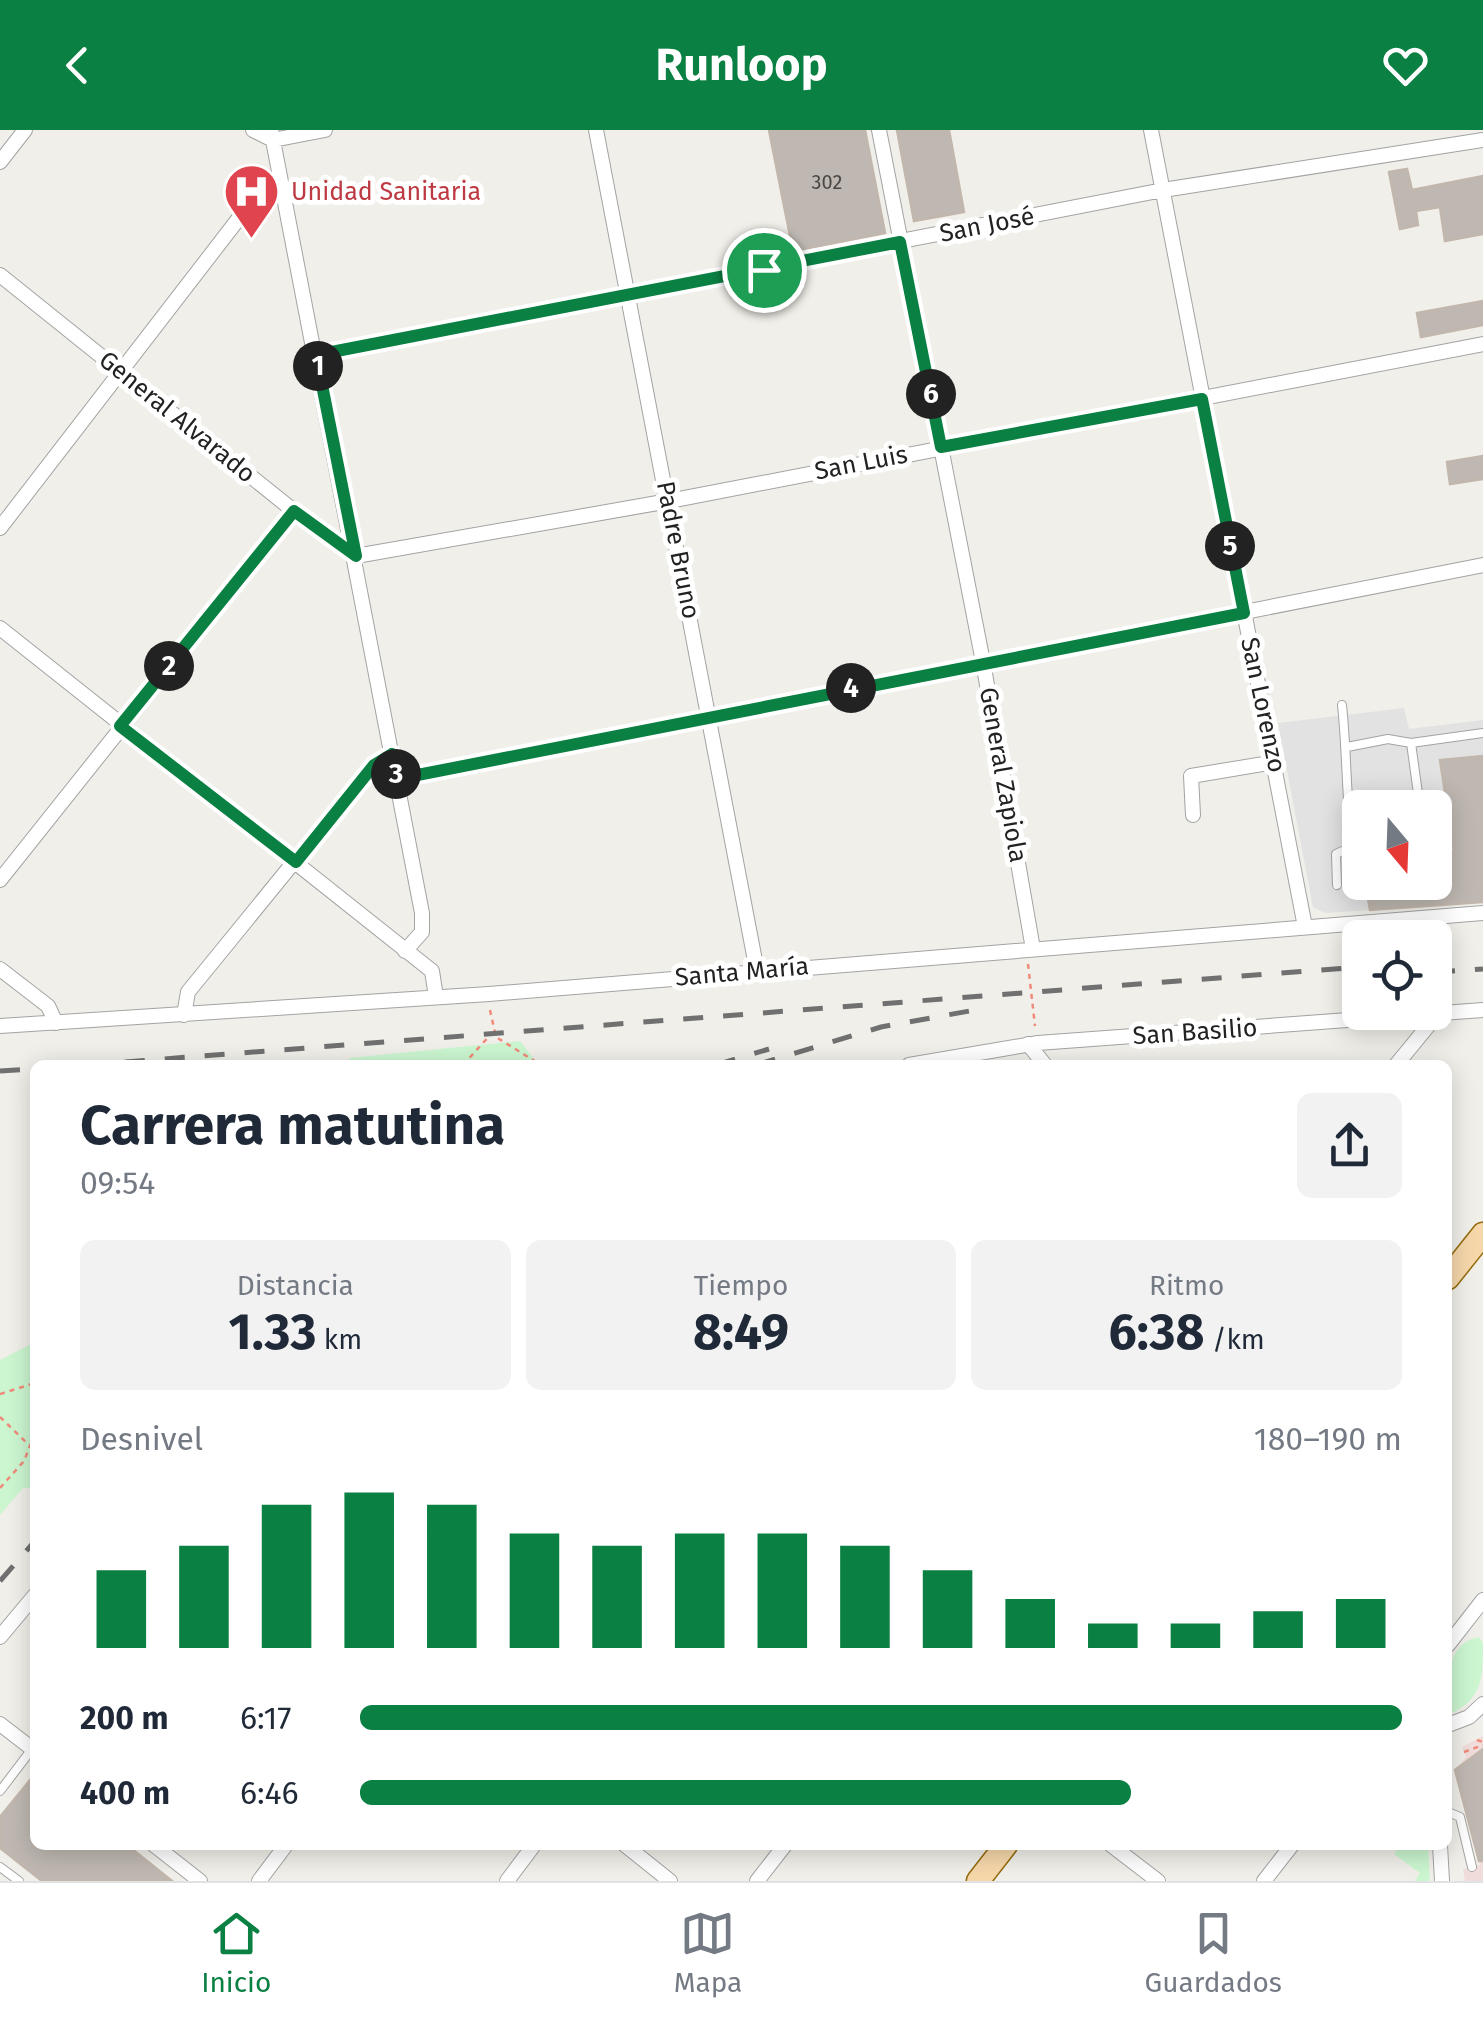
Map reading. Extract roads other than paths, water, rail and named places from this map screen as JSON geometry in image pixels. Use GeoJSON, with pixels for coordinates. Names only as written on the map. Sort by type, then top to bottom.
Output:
{"type":"FeatureCollection","features":[{"type":"Feature","properties":{"kind":"main road"},"geometry":{"type":"LineString","coordinates":[[1452,1273],[1483,1234]]}},
{"type":"Feature","properties":{"kind":"main road"},"geometry":{"type":"LineString","coordinates":[[978,1881],[1002,1850]]}},
{"type":"Feature","properties":{"kind":"street"},"geometry":{"type":"LineString","coordinates":[[0,162],[24,130]]}},
{"type":"Feature","properties":{"kind":"street"},"geometry":{"type":"LineString","coordinates":[[253,130],[272,135],[325,130]]}},
{"type":"Feature","properties":{"kind":"street","name":"Padre Bruno"},"geometry":{"type":"LineString","coordinates":[[596,130],[757,970]]}},
{"type":"Feature","properties":{"kind":"street","name":"General Zapiola"},"geometry":{"type":"LineString","coordinates":[[879,130],[983,662],[1033,949]]}},
{"type":"Feature","properties":{"kind":"street","name":"San Lorenzo"},"geometry":{"type":"LineString","coordinates":[[1152,130],[1305,927]]}},
{"type":"Feature","properties":{"kind":"street"},"geometry":{"type":"LineString","coordinates":[[272,135],[356,556],[423,924],[418,939],[405,951]]}},
{"type":"Feature","properties":{"kind":"street","name":"San José"},"geometry":{"type":"LineString","coordinates":[[316,355],[1163,190],[1483,140]]}},
{"type":"Feature","properties":{"kind":"street"},"geometry":{"type":"LineString","coordinates":[[0,528],[118,370],[246,209],[283,187]]}},
{"type":"Feature","properties":{"kind":"street","name":"General Alvarado"},"geometry":{"type":"LineString","coordinates":[[0,276],[356,556]]}},
{"type":"Feature","properties":{"kind":"street","name":"San Luis"},"geometry":{"type":"LineString","coordinates":[[356,556],[669,502],[1483,344]]}},
{"type":"Feature","properties":{"kind":"street"},"geometry":{"type":"LineString","coordinates":[[0,880],[294,511]]}},
{"type":"Feature","properties":{"kind":"street"},"geometry":{"type":"LineString","coordinates":[[397,779],[1483,565]]}},
{"type":"Feature","properties":{"kind":"street"},"geometry":{"type":"LineString","coordinates":[[0,628],[432,971],[436,996]]}},
{"type":"Feature","properties":{"kind":"street"},"geometry":{"type":"LineString","coordinates":[[184,1015],[188,992],[374,765],[392,754]]}},
{"type":"Feature","properties":{"kind":"street"},"geometry":{"type":"LineString","coordinates":[[1192,815],[1191,776],[1275,762]]}},
{"type":"Feature","properties":{"kind":"street","name":"Santa María"},"geometry":{"type":"LineString","coordinates":[[0,1026],[488,994],[1483,913]]}},
{"type":"Feature","properties":{"kind":"street"},"geometry":{"type":"LineString","coordinates":[[0,969],[48,1006],[56,1023]]}},
{"type":"Feature","properties":{"kind":"street","name":"San Basilio"},"geometry":{"type":"LineString","coordinates":[[1452,1013],[1483,1010]]}},
{"type":"Feature","properties":{"kind":"street","name":"San Basilio"},"geometry":{"type":"LineString","coordinates":[[939,1060],[1033,1044],[1342,1021]]}},
{"type":"Feature","properties":{"kind":"street"},"geometry":{"type":"LineString","coordinates":[[1400,1060],[1424,1030]]}},
{"type":"Feature","properties":{"kind":"street"},"geometry":{"type":"LineString","coordinates":[[1033,1044],[1042,1060]]}},
{"type":"Feature","properties":{"kind":"street"},"geometry":{"type":"LineString","coordinates":[[0,1637],[30,1601]]}},
{"type":"Feature","properties":{"kind":"street"},"geometry":{"type":"LineString","coordinates":[[1452,1640],[1482,1602]]}},
{"type":"Feature","properties":{"kind":"street"},"geometry":{"type":"LineString","coordinates":[[1452,1723],[1483,1704]]}},
{"type":"Feature","properties":{"kind":"street"},"geometry":{"type":"LineString","coordinates":[[0,1724],[30,1747]]}},
{"type":"Feature","properties":{"kind":"street"},"geometry":{"type":"LineString","coordinates":[[160,1850],[200,1881]]}},
{"type":"Feature","properties":{"kind":"street"},"geometry":{"type":"LineString","coordinates":[[259,1881],[282,1850]]}},
{"type":"Feature","properties":{"kind":"street"},"geometry":{"type":"LineString","coordinates":[[507,1881],[530,1850]]}},
{"type":"Feature","properties":{"kind":"street"},"geometry":{"type":"LineString","coordinates":[[631,1850],[670,1881]]}},
{"type":"Feature","properties":{"kind":"street"},"geometry":{"type":"LineString","coordinates":[[757,1881],[781,1850]]}},
{"type":"Feature","properties":{"kind":"street"},"geometry":{"type":"LineString","coordinates":[[1117,1850],[1158,1881]]}},
{"type":"Feature","properties":{"kind":"street"},"geometry":{"type":"LineString","coordinates":[[1264,1881],[1288,1850]]}},
{"type":"Feature","properties":{"kind":"street"},"geometry":{"type":"LineString","coordinates":[[1440,1850],[1442,1881]]}},
{"type":"Feature","properties":{"kind":"lane"},"geometry":{"type":"LineString","coordinates":[[1342,705],[1347,747],[1345,790]]}},
{"type":"Feature","properties":{"kind":"lane"},"geometry":{"type":"LineString","coordinates":[[1347,747],[1388,738],[1411,743],[1483,733]]}},
{"type":"Feature","properties":{"kind":"lane"},"geometry":{"type":"LineString","coordinates":[[1411,743],[1418,790]]}},
{"type":"Feature","properties":{"kind":"lane"},"geometry":{"type":"LineString","coordinates":[[1337,885],[1336,854],[1342,851]]}},
{"type":"Feature","properties":{"kind":"lane"},"geometry":{"type":"LineString","coordinates":[[0,1791],[30,1755]]}},
{"type":"Feature","properties":{"kind":"lane"},"geometry":{"type":"LineString","coordinates":[[1452,1814],[1460,1818],[1472,1867]]}},
{"type":"Feature","properties":{"kind":"lane"},"geometry":{"type":"LineString","coordinates":[[0,1866],[19,1881]]}},
{"type":"Feature","properties":{"kind":"railway"},"geometry":{"type":"LineString","coordinates":[[150,1060],[1342,968]]}},
{"type":"Feature","properties":{"kind":"railway"},"geometry":{"type":"LineString","coordinates":[[1452,971],[1483,969]]}},
{"type":"Feature","properties":{"kind":"railway"},"geometry":{"type":"LineString","coordinates":[[772,1060],[881,1027],[986,1008]]}},
{"type":"Feature","properties":{"kind":"railway"},"geometry":{"type":"LineString","coordinates":[[733,1060],[769,1049]]}},
{"type":"Feature","properties":{"kind":"railway"},"geometry":{"type":"LineString","coordinates":[[0,1071],[30,1069]]}},
{"type":"Feature","properties":{"kind":"railway"},"geometry":{"type":"LineString","coordinates":[[0,1581],[30,1547]]}},
{"type":"Feature","properties":{"kind":"place","name":"Unidad Sanitaria"},"geometry":{"type":"Point","coordinates":[252,241]}}]}
